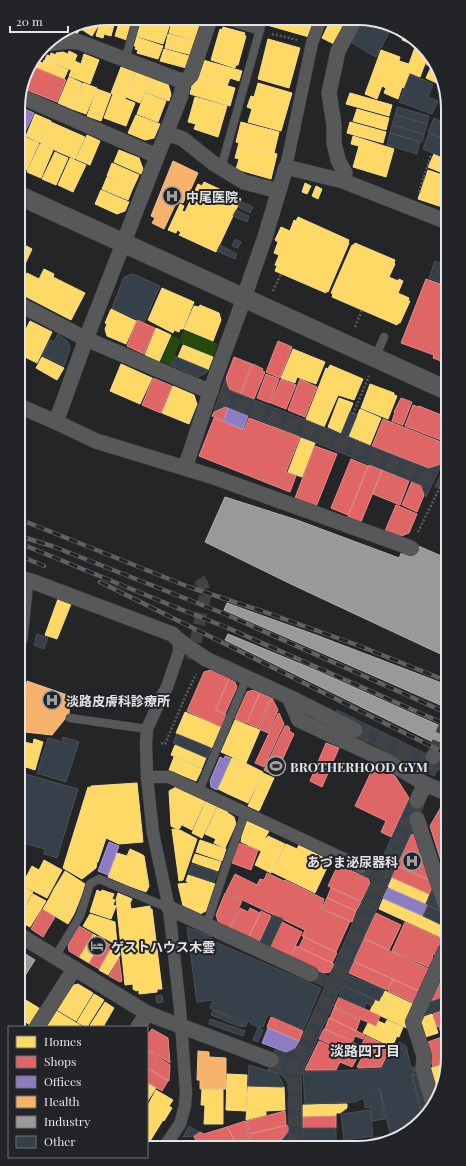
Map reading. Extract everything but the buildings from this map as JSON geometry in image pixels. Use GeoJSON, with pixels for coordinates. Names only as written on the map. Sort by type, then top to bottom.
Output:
{"type":"FeatureCollection","features":[{"type":"Feature","properties":{"kind":"street"},"geometry":{"type":"LineString","coordinates":[[56,422],[86,339],[181,95],[184,82],[191,76],[208,25]]}},
{"type":"Feature","properties":{"kind":"street"},"geometry":{"type":"LineString","coordinates":[[185,468],[215,394],[286,168],[312,43],[319,25]]}},
{"type":"Feature","properties":{"kind":"street"},"geometry":{"type":"LineString","coordinates":[[343,181],[345,173],[338,160],[334,143],[334,125],[329,93],[338,51],[352,25]]}},
{"type":"Feature","properties":{"kind":"street"},"geometry":{"type":"LineString","coordinates":[[59,42],[79,42],[184,82]]}},
{"type":"Feature","properties":{"kind":"street"},"geometry":{"type":"LineString","coordinates":[[26,99],[157,156]]}},
{"type":"Feature","properties":{"kind":"street"},"geometry":{"type":"LineString","coordinates":[[166,132],[183,139],[213,163],[244,182],[279,191]]}},
{"type":"Feature","properties":{"kind":"street"},"geometry":{"type":"LineString","coordinates":[[286,168],[343,181],[441,219]]}},
{"type":"Feature","properties":{"kind":"street"},"geometry":{"type":"LineString","coordinates":[[25,198],[441,388]]}},
{"type":"Feature","properties":{"kind":"street"},"geometry":{"type":"LineString","coordinates":[[25,307],[86,339],[215,394]]}},
{"type":"Feature","properties":{"kind":"street"},"geometry":{"type":"LineString","coordinates":[[25,409],[96,441],[185,468],[413,543]]}},
{"type":"Feature","properties":{"kind":"street"},"geometry":{"type":"LineString","coordinates":[[25,580],[172,634],[179,642],[206,659],[289,697],[355,730]]}},
{"type":"Feature","properties":{"kind":"street"},"geometry":{"type":"LineString","coordinates":[[168,1141],[180,1124],[186,1106],[186,1092],[180,1009],[169,908],[153,833],[147,777],[146,743],[147,729],[167,687],[179,652],[179,642]]}},
{"type":"Feature","properties":{"kind":"street"},"geometry":{"type":"LineString","coordinates":[[289,697],[300,720],[387,761],[425,784],[441,791]]}},
{"type":"Feature","properties":{"kind":"street"},"geometry":{"type":"LineString","coordinates":[[147,777],[169,777],[361,866]]}},
{"type":"Feature","properties":{"kind":"street"},"geometry":{"type":"LineString","coordinates":[[416,801],[425,784]]}},
{"type":"Feature","properties":{"kind":"street"},"geometry":{"type":"LineString","coordinates":[[417,819],[441,892]]}},
{"type":"Feature","properties":{"kind":"street"},"geometry":{"type":"LineString","coordinates":[[169,908],[311,974]]}},
{"type":"Feature","properties":{"kind":"street"},"geometry":{"type":"LineString","coordinates":[[25,938],[147,1012],[271,1060]]}},
{"type":"Feature","properties":{"kind":"street"},"geometry":{"type":"LineString","coordinates":[[431,1097],[423,1069],[424,1056],[413,1022],[441,960]]}},
{"type":"Feature","properties":{"kind":"street"},"geometry":{"type":"LineString","coordinates":[[38,1026],[74,969]]}},
{"type":"Feature","properties":{"kind":"street"},"geometry":{"type":"LineString","coordinates":[[139,1026],[147,1012]]}},
{"type":"Feature","properties":{"kind":"lane"},"geometry":{"type":"LineString","coordinates":[[125,60],[135,25]]}},
{"type":"Feature","properties":{"kind":"lane"},"geometry":{"type":"LineString","coordinates":[[240,25],[260,31]]}},
{"type":"Feature","properties":{"kind":"lane"},"geometry":{"type":"LineString","coordinates":[[221,168],[262,25]]}},
{"type":"Feature","properties":{"kind":"lane"},"geometry":{"type":"LineString","coordinates":[[375,358],[384,337]]}},
{"type":"Feature","properties":{"kind":"lane"},"geometry":{"type":"LineString","coordinates":[[199,791],[247,677]]}},
{"type":"Feature","properties":{"kind":"lane"},"geometry":{"type":"LineString","coordinates":[[70,718],[147,729]]}},
{"type":"Feature","properties":{"kind":"lane"},"geometry":{"type":"LineString","coordinates":[[206,926],[245,813]]}},
{"type":"Feature","properties":{"kind":"lane"},"geometry":{"type":"LineString","coordinates":[[55,957],[80,916],[90,884],[99,879],[169,908]]}},
{"type":"Feature","properties":{"kind":"path"},"geometry":{"type":"LineString","coordinates":[[413,208],[431,155]]}},
{"type":"Feature","properties":{"kind":"path"},"geometry":{"type":"LineString","coordinates":[[273,291],[281,274]]}},
{"type":"Feature","properties":{"kind":"path"},"geometry":{"type":"LineString","coordinates":[[354,328],[362,310]]}},
{"type":"Feature","properties":{"kind":"path"},"geometry":{"type":"LineString","coordinates":[[353,414],[369,376]]}},
{"type":"Feature","properties":{"kind":"path"},"geometry":{"type":"LineString","coordinates":[[413,543],[441,486]]}},
{"type":"Feature","properties":{"kind":"path"},"geometry":{"type":"LineString","coordinates":[[146,743],[165,744],[196,674]]}},
{"type":"Feature","properties":{"kind":"green space"},"geometry":{"type":"Polygon","coordinates":[[[184,330],[218,344],[213,357],[180,343],[182,339],[180,338],[184,330]]]}},
{"type":"Feature","properties":{"kind":"green space"},"geometry":{"type":"Polygon","coordinates":[[[172,335],[181,340],[170,366],[161,361],[172,335]]]}},
{"type":"Feature","properties":{"kind":"tunnel"},"geometry":{"type":"LineString","coordinates":[[219,396],[441,484]]}},
{"type":"Feature","properties":{"kind":"tunnel"},"geometry":{"type":"LineString","coordinates":[[192,660],[205,596],[204,587],[199,578]]}},
{"type":"Feature","properties":{"kind":"tunnel"},"geometry":{"type":"LineString","coordinates":[[355,730],[378,739],[430,764],[433,757]]}},
{"type":"Feature","properties":{"kind":"tunnel"},"geometry":{"type":"LineString","coordinates":[[434,756],[441,739]]}},
{"type":"Feature","properties":{"kind":"tunnel"},"geometry":{"type":"LineString","coordinates":[[294,1141],[293,1068],[333,985],[414,807]]}},
{"type":"Feature","properties":{"kind":"tunnel"},"geometry":{"type":"LineString","coordinates":[[361,867],[383,876]]}},
{"type":"Feature","properties":{"kind":"tunnel"},"geometry":{"type":"LineString","coordinates":[[311,974],[333,985]]}},
{"type":"Feature","properties":{"kind":"tunnel"},"geometry":{"type":"LineString","coordinates":[[271,1060],[293,1068]]}},
{"type":"Feature","properties":{"kind":"railway"},"geometry":{"type":"LineString","coordinates":[[25,521],[189,587],[357,645],[441,679]]}},
{"type":"Feature","properties":{"kind":"railway"},"geometry":{"type":"LineString","coordinates":[[25,538],[52,546],[225,614],[441,710]]}},
{"type":"Feature","properties":{"kind":"railway"},"geometry":{"type":"LineString","coordinates":[[25,545],[228,628],[441,722]]}},
{"type":"Feature","properties":{"kind":"railway"},"geometry":{"type":"LineString","coordinates":[[25,558],[44,566]]}},
{"type":"Feature","properties":{"kind":"railway"},"geometry":{"type":"LineString","coordinates":[[100,582],[441,751]]}},
{"type":"Feature","properties":{"kind":"place","name":"中尾医院"},"geometry":{"type":"Point","coordinates":[172,196]}},
{"type":"Feature","properties":{"kind":"place","name":"淡路皮膚科診療所"},"geometry":{"type":"Point","coordinates":[52,700]}},
{"type":"Feature","properties":{"kind":"place","name":"BROTHERHOOD GYM"},"geometry":{"type":"Point","coordinates":[276,766]}},
{"type":"Feature","properties":{"kind":"place","name":"あづま泌尿器科"},"geometry":{"type":"Point","coordinates":[412,861]}},
{"type":"Feature","properties":{"kind":"place","name":"ゲストハウス木雲"},"geometry":{"type":"Point","coordinates":[97,946]}},
{"type":"Feature","properties":{"kind":"district","name":"淡路四丁目"},"geometry":{"type":"Point","coordinates":[365,1050]}}]}
